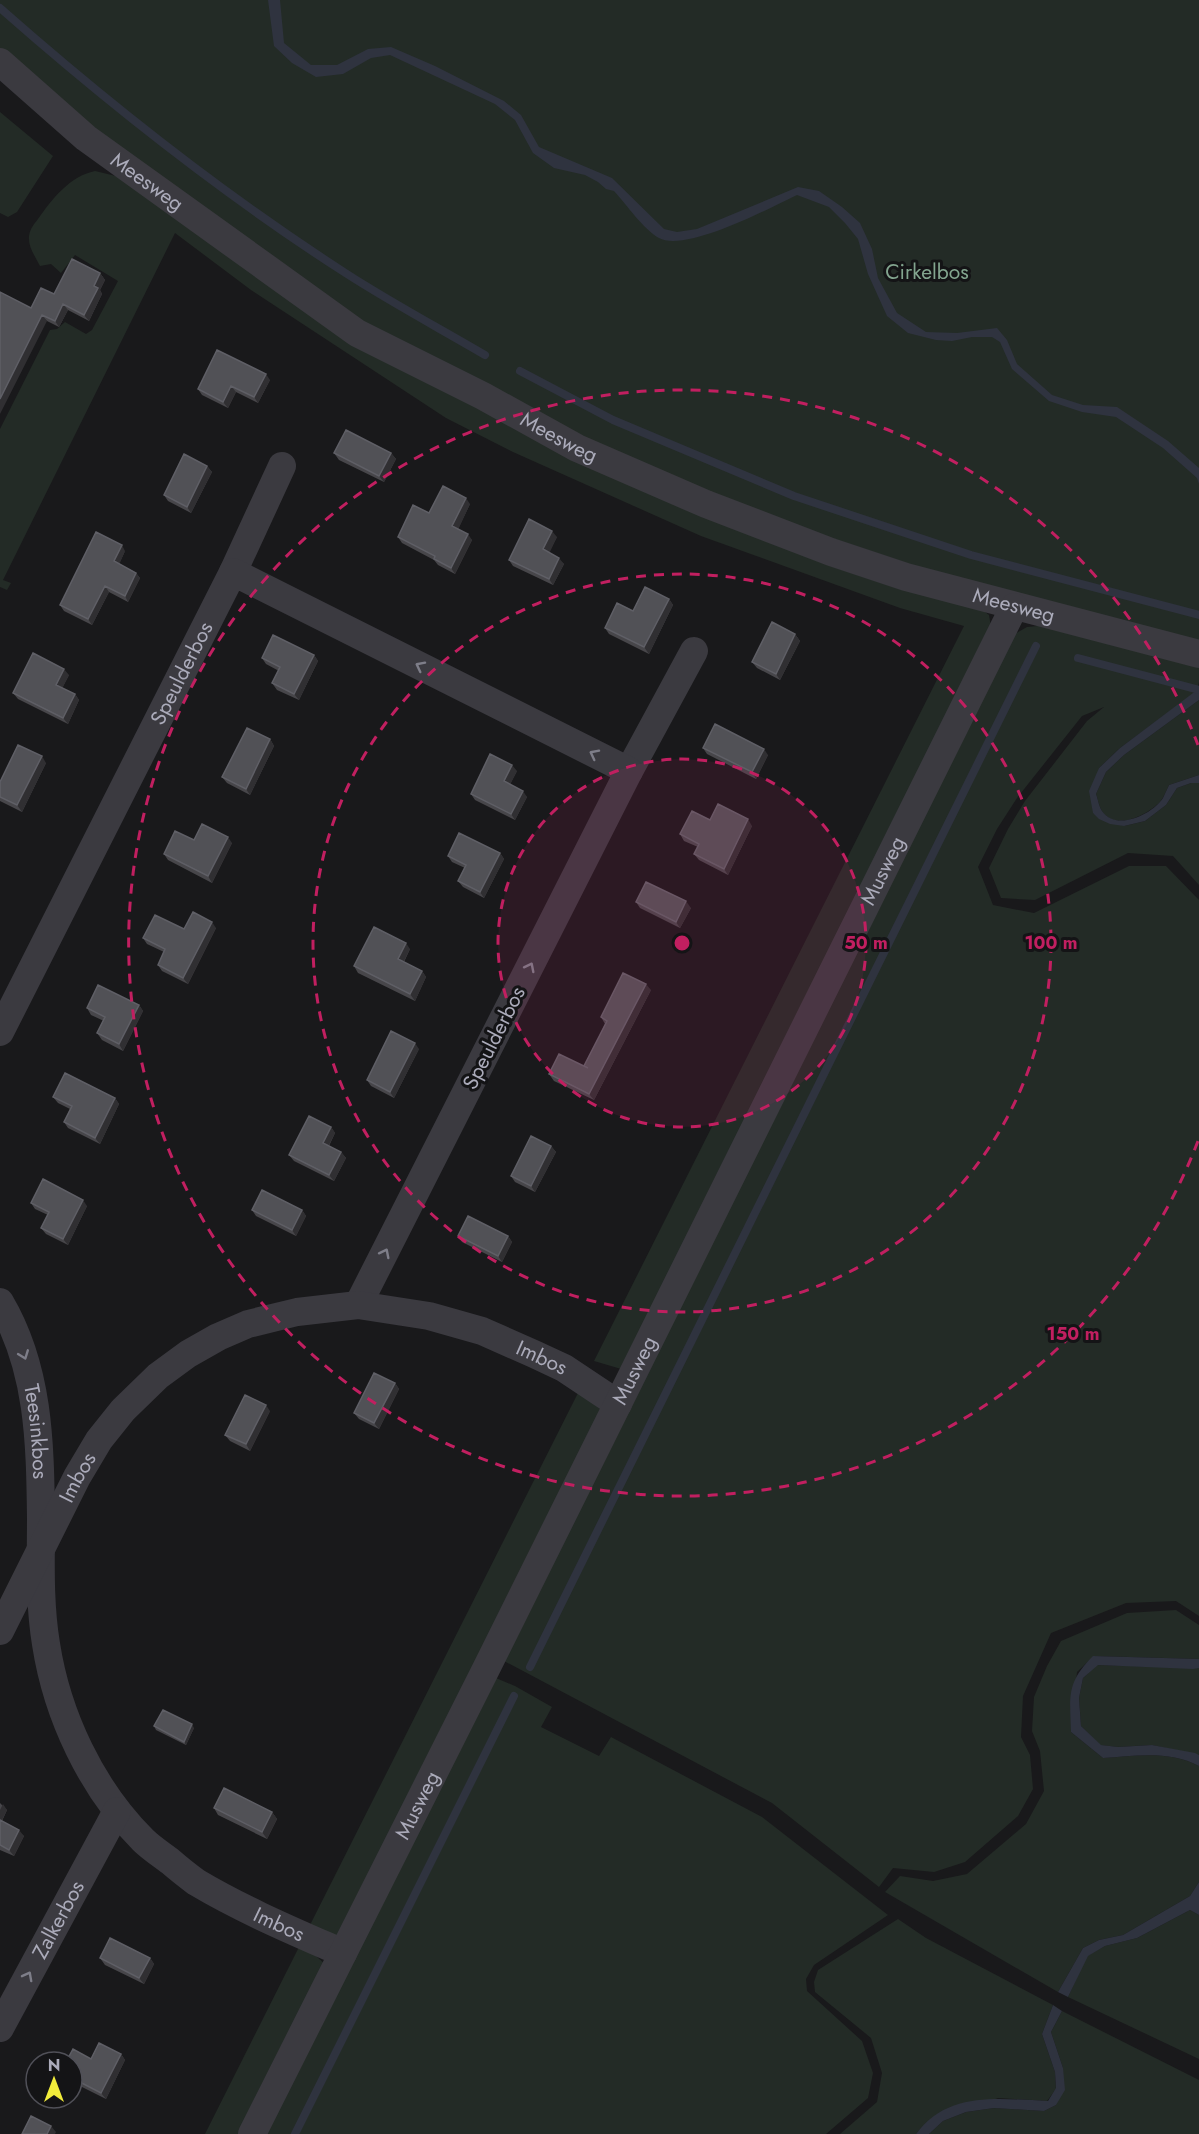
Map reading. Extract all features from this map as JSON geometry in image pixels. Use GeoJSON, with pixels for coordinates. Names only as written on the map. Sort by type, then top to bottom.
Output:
{"type":"FeatureCollection","features":[{"type":"Feature","properties":{"kind":"street","name":"Meesweg"},"geometry":{"type":"LineString","coordinates":[[0,62],[86,138],[357,333],[483,396],[577,448],[706,504],[863,563],[1014,607],[1074,620],[1199,654]]}},
{"type":"Feature","properties":{"kind":"street","name":"Speulderbos"},"geometry":{"type":"LineString","coordinates":[[0,1032],[233,572],[282,466]]}},
{"type":"Feature","properties":{"kind":"street"},"geometry":{"type":"LineString","coordinates":[[233,572],[629,771]]}},
{"type":"Feature","properties":{"kind":"street","name":"Musweg"},"geometry":{"type":"LineString","coordinates":[[252,2134],[1014,607]]}},
{"type":"Feature","properties":{"kind":"street","name":"Speulderbos"},"geometry":{"type":"LineString","coordinates":[[358,1305],[629,771],[694,651]]}},
{"type":"Feature","properties":{"kind":"street","name":"Teesinkbos"},"geometry":{"type":"LineString","coordinates":[[0,1302],[11,1320],[27,1364],[38,1422],[41,1549],[0,1631]]}},
{"type":"Feature","properties":{"kind":"street","name":"Imbos"},"geometry":{"type":"LineString","coordinates":[[343,1953],[261,1917],[195,1881],[144,1841],[117,1811],[77,1745],[55,1687],[46,1643],[41,1549],[77,1477],[99,1440],[123,1410],[158,1376],[188,1354],[218,1337],[248,1324],[297,1312],[358,1305],[429,1316],[482,1331],[564,1368],[618,1404]]}},
{"type":"Feature","properties":{"kind":"street","name":"Zalkerbos"},"geometry":{"type":"LineString","coordinates":[[0,2028],[117,1811]]}},
{"type":"Feature","properties":{"kind":"green space","name":"Cirkelbos"},"geometry":{"type":"Polygon","coordinates":[[[0,0],[1199,0],[1199,646],[893,563],[606,451],[385,337],[154,178],[0,49],[0,0]]]}},
{"type":"Feature","properties":{"kind":"green space"},"geometry":{"type":"Polygon","coordinates":[[[0,112],[53,156],[17,212],[8,217],[0,213],[0,112]]]}},
{"type":"Feature","properties":{"kind":"green space"},"geometry":{"type":"Polygon","coordinates":[[[95,171],[124,178],[477,404],[980,608],[989,615],[992,633],[628,1371],[594,1361],[964,626],[900,608],[701,536],[513,452],[446,418],[251,290],[175,233],[3,580],[11,583],[7,590],[0,587],[0,429],[50,330],[57,329],[65,322],[86,334],[92,330],[118,281],[75,255],[61,273],[51,264],[40,266],[31,248],[30,233],[43,211],[62,189],[78,178],[95,171]]]}},
{"type":"Feature","properties":{"kind":"green space"},"geometry":{"type":"Polygon","coordinates":[[[1049,625],[1199,663],[1197,691],[1120,748],[1099,768],[1093,813],[1124,826],[1145,821],[1166,805],[1177,788],[1199,783],[1199,885],[1173,856],[1128,853],[1035,900],[1001,898],[989,868],[1008,829],[1025,801],[1087,721],[1104,707],[1082,716],[1017,798],[997,829],[978,867],[993,905],[1034,913],[1129,866],[1166,866],[1199,900],[1199,1616],[1176,1601],[1126,1603],[1051,1633],[1023,1696],[1021,1737],[1030,1755],[1033,1789],[1018,1816],[965,1862],[934,1872],[893,1868],[879,1887],[772,1803],[504,1661],[1011,636],[1027,627],[1049,625]]]}},
{"type":"Feature","properties":{"kind":"green space"},"geometry":{"type":"Polygon","coordinates":[[[1199,700],[1199,775],[1169,785],[1160,802],[1140,816],[1123,821],[1108,817],[1101,809],[1096,794],[1106,772],[1124,755],[1199,700]]]}},
{"type":"Feature","properties":{"kind":"green space"},"geometry":{"type":"Polygon","coordinates":[[[579,1391],[606,1414],[341,1938],[310,1925],[579,1391]]]}},
{"type":"Feature","properties":{"kind":"green space"},"geometry":{"type":"Polygon","coordinates":[[[1176,1610],[1199,1625],[1199,1659],[1094,1656],[1077,1672],[1071,1732],[1103,1758],[1139,1755],[1164,1756],[1199,1766],[1199,1882],[1190,1896],[1123,1935],[1099,1940],[1083,1948],[1058,1992],[885,1892],[900,1876],[933,1881],[967,1874],[1026,1824],[1044,1791],[1040,1751],[1032,1731],[1034,1697],[1061,1641],[1127,1613],[1176,1610]]]}},
{"type":"Feature","properties":{"kind":"green space"},"geometry":{"type":"Polygon","coordinates":[[[1097,1665],[1199,1668],[1199,1755],[1152,1745],[1118,1747],[1100,1745],[1081,1726],[1079,1698],[1083,1678],[1097,1665]]]}},
{"type":"Feature","properties":{"kind":"green space"},"geometry":{"type":"Polygon","coordinates":[[[496,1678],[552,1707],[541,1727],[599,1756],[611,1737],[762,1817],[888,1915],[814,1965],[806,1979],[807,1991],[862,2041],[873,2073],[868,2098],[826,2134],[266,2134],[496,1678]]]}},
{"type":"Feature","properties":{"kind":"green space"},"geometry":{"type":"Polygon","coordinates":[[[1190,1910],[1199,1915],[1199,2059],[1068,1997],[1087,1956],[1105,1946],[1137,1938],[1190,1910]]]}},
{"type":"Feature","properties":{"kind":"green space"},"geometry":{"type":"Polygon","coordinates":[[[898,1919],[926,1938],[1053,2005],[1042,2034],[1055,2072],[1056,2089],[1047,2101],[998,2098],[921,2128],[916,2134],[840,2134],[877,2102],[882,2073],[871,2038],[815,1992],[814,1982],[818,1970],[898,1919]]]}},
{"type":"Feature","properties":{"kind":"green space"},"geometry":{"type":"Polygon","coordinates":[[[299,1947],[316,1956],[327,1966],[243,2134],[205,2134],[299,1947]]]}},
{"type":"Feature","properties":{"kind":"green space"},"geometry":{"type":"Polygon","coordinates":[[[1062,2011],[1199,2080],[1199,2134],[929,2134],[943,2121],[966,2112],[994,2108],[1044,2111],[1056,2105],[1063,2068],[1051,2032],[1062,2011]]]}},
{"type":"Feature","properties":{"kind":"water"},"geometry":{"type":"Polygon","coordinates":[[[268,0],[280,0],[284,43],[311,65],[337,65],[368,49],[391,47],[435,66],[504,101],[521,115],[539,147],[612,178],[664,229],[677,232],[697,229],[798,187],[819,191],[860,223],[872,249],[878,278],[897,313],[926,332],[957,333],[997,328],[1007,340],[1017,364],[1052,395],[1083,405],[1117,407],[1168,441],[1199,468],[1199,484],[1197,478],[1163,448],[1116,417],[1082,412],[1049,401],[1012,369],[1000,342],[992,337],[972,337],[952,341],[936,340],[908,333],[887,316],[868,274],[858,239],[829,207],[797,195],[728,227],[707,234],[671,241],[659,238],[641,223],[614,191],[606,189],[585,175],[554,168],[533,153],[515,120],[495,104],[390,55],[371,58],[343,74],[316,77],[292,63],[274,46],[268,0]]]}},
{"type":"Feature","properties":{"kind":"water"},"geometry":{"type":"Polygon","coordinates":[[[1199,690],[1199,700],[1124,755],[1106,772],[1096,794],[1101,809],[1108,817],[1125,820],[1151,810],[1163,798],[1169,785],[1199,775],[1199,783],[1177,788],[1166,805],[1145,821],[1124,826],[1110,824],[1099,819],[1093,813],[1089,791],[1099,768],[1120,748],[1199,690]]]}},
{"type":"Feature","properties":{"kind":"water"},"geometry":{"type":"Polygon","coordinates":[[[1093,1656],[1199,1659],[1199,1668],[1193,1669],[1098,1665],[1083,1678],[1079,1698],[1081,1726],[1101,1745],[1118,1747],[1152,1745],[1195,1753],[1199,1755],[1199,1766],[1164,1756],[1139,1755],[1103,1758],[1071,1732],[1070,1699],[1074,1682],[1093,1656]]]}},
{"type":"Feature","properties":{"kind":"water"},"geometry":{"type":"Polygon","coordinates":[[[1199,1882],[1199,1915],[1190,1910],[1137,1938],[1105,1946],[1088,1956],[1068,1997],[1058,1992],[1083,1948],[1099,1940],[1123,1935],[1190,1896],[1199,1882]]]}},
{"type":"Feature","properties":{"kind":"water"},"geometry":{"type":"Polygon","coordinates":[[[1053,2005],[1062,2011],[1051,2032],[1063,2068],[1065,2090],[1056,2105],[1044,2111],[994,2108],[966,2112],[943,2121],[929,2134],[916,2134],[929,2120],[959,2104],[994,2099],[1048,2101],[1056,2088],[1055,2072],[1042,2034],[1053,2005]]]}},
{"type":"Feature","properties":{"kind":"building"},"geometry":{"type":"Polygon","coordinates":[[[72,259],[100,273],[94,286],[98,288],[84,315],[63,304],[55,321],[42,315],[0,399],[0,292],[31,308],[41,288],[54,294],[72,259]]]}},
{"type":"Feature","properties":{"kind":"building"},"geometry":{"type":"Polygon","coordinates":[[[217,350],[266,374],[254,397],[231,386],[223,402],[198,389],[217,350]]]}},
{"type":"Feature","properties":{"kind":"building"},"geometry":{"type":"Polygon","coordinates":[[[346,430],[391,453],[379,476],[334,453],[346,430]]]}},
{"type":"Feature","properties":{"kind":"building"},"geometry":{"type":"Polygon","coordinates":[[[184,454],[207,466],[187,507],[164,495],[184,454]]]}},
{"type":"Feature","properties":{"kind":"building"},"geometry":{"type":"Polygon","coordinates":[[[443,486],[466,498],[452,526],[468,534],[451,568],[434,559],[435,556],[398,537],[413,505],[429,513],[443,486]]]}},
{"type":"Feature","properties":{"kind":"building"},"geometry":{"type":"Polygon","coordinates":[[[529,519],[552,531],[543,549],[559,558],[549,579],[509,560],[529,519]]]}},
{"type":"Feature","properties":{"kind":"building"},"geometry":{"type":"Polygon","coordinates":[[[96,532],[122,545],[114,561],[136,573],[125,596],[105,586],[88,619],[60,605],[96,532]]]}},
{"type":"Feature","properties":{"kind":"building"},"geometry":{"type":"Polygon","coordinates":[[[645,587],[669,599],[644,647],[605,628],[617,603],[633,611],[645,587]]]}},
{"type":"Feature","properties":{"kind":"building"},"geometry":{"type":"Polygon","coordinates":[[[772,622],[795,634],[776,674],[752,662],[772,622]]]}},
{"type":"Feature","properties":{"kind":"building"},"geometry":{"type":"Polygon","coordinates":[[[273,635],[314,655],[294,694],[272,683],[280,667],[262,658],[273,635]]]}},
{"type":"Feature","properties":{"kind":"building"},"geometry":{"type":"Polygon","coordinates":[[[33,653],[64,669],[56,685],[75,694],[63,718],[13,693],[33,653]]]}},
{"type":"Feature","properties":{"kind":"building"},"geometry":{"type":"Polygon","coordinates":[[[715,724],[764,749],[752,772],[703,748],[715,724]]]}},
{"type":"Feature","properties":{"kind":"building"},"geometry":{"type":"Polygon","coordinates":[[[247,728],[270,739],[246,789],[222,777],[247,728]]]}},
{"type":"Feature","properties":{"kind":"building"},"geometry":{"type":"Polygon","coordinates":[[[18,745],[42,756],[17,805],[0,797],[0,782],[18,745]]]}},
{"type":"Feature","properties":{"kind":"building"},"geometry":{"type":"Polygon","coordinates":[[[490,754],[512,765],[504,781],[523,791],[511,814],[471,794],[490,754]]]}},
{"type":"Feature","properties":{"kind":"building"},"geometry":{"type":"Polygon","coordinates":[[[718,804],[748,819],[724,869],[694,854],[699,844],[680,834],[692,811],[710,820],[718,804]]]}},
{"type":"Feature","properties":{"kind":"building"},"geometry":{"type":"Polygon","coordinates":[[[202,824],[228,837],[208,876],[164,854],[175,831],[194,840],[202,824]]]}},
{"type":"Feature","properties":{"kind":"building"},"geometry":{"type":"Polygon","coordinates":[[[459,833],[500,853],[480,892],[458,881],[466,865],[448,856],[459,833]]]}},
{"type":"Feature","properties":{"kind":"building"},"geometry":{"type":"Polygon","coordinates":[[[646,882],[686,901],[676,922],[636,902],[646,882]]]}},
{"type":"Feature","properties":{"kind":"building"},"geometry":{"type":"Polygon","coordinates":[[[193,912],[212,922],[183,978],[158,965],[165,949],[143,938],[155,915],[184,929],[193,912]]]}},
{"type":"Feature","properties":{"kind":"building"},"geometry":{"type":"Polygon","coordinates":[[[374,927],[406,943],[398,959],[422,971],[410,994],[354,966],[374,927]]]}},
{"type":"Feature","properties":{"kind":"building"},"geometry":{"type":"Polygon","coordinates":[[[623,973],[646,984],[589,1094],[549,1074],[559,1054],[588,1068],[584,1066],[607,1021],[601,1017],[623,973]]]}},
{"type":"Feature","properties":{"kind":"building"},"geometry":{"type":"Polygon","coordinates":[[[98,985],[139,1005],[119,1044],[97,1033],[105,1017],[87,1008],[98,985]]]}},
{"type":"Feature","properties":{"kind":"building"},"geometry":{"type":"Polygon","coordinates":[[[391,1031],[415,1043],[390,1092],[367,1080],[391,1031]]]}},
{"type":"Feature","properties":{"kind":"building"},"geometry":{"type":"Polygon","coordinates":[[[65,1073],[115,1098],[95,1138],[64,1122],[72,1106],[53,1097],[65,1073]]]}},
{"type":"Feature","properties":{"kind":"building"},"geometry":{"type":"Polygon","coordinates":[[[309,1116],[331,1127],[323,1143],[341,1152],[329,1175],[289,1155],[309,1116]]]}},
{"type":"Feature","properties":{"kind":"building"},"geometry":{"type":"Polygon","coordinates":[[[531,1136],[551,1146],[531,1186],[511,1176],[531,1136]]]}},
{"type":"Feature","properties":{"kind":"building"},"geometry":{"type":"Polygon","coordinates":[[[43,1179],[83,1200],[63,1239],[41,1228],[49,1212],[31,1203],[43,1179]]]}},
{"type":"Feature","properties":{"kind":"building"},"geometry":{"type":"Polygon","coordinates":[[[262,1190],[302,1210],[292,1230],[252,1210],[262,1190]]]}},
{"type":"Feature","properties":{"kind":"building"},"geometry":{"type":"Polygon","coordinates":[[[468,1216],[508,1236],[498,1256],[458,1236],[468,1216]]]}},
{"type":"Feature","properties":{"kind":"building"},"geometry":{"type":"Polygon","coordinates":[[[374,1373],[395,1383],[374,1423],[354,1413],[374,1373]]]}},
{"type":"Feature","properties":{"kind":"building"},"geometry":{"type":"Polygon","coordinates":[[[245,1395],[266,1405],[246,1444],[225,1435],[245,1395]]]}},
{"type":"Feature","properties":{"kind":"building"},"geometry":{"type":"Polygon","coordinates":[[[163,1710],[192,1724],[184,1742],[154,1726],[163,1710]]]}},
{"type":"Feature","properties":{"kind":"building"},"geometry":{"type":"Polygon","coordinates":[[[224,1788],[272,1812],[262,1832],[214,1808],[224,1788]]]}},
{"type":"Feature","properties":{"kind":"building"},"geometry":{"type":"Polygon","coordinates":[[[0,1820],[19,1830],[9,1850],[0,1845],[0,1820]]]}},
{"type":"Feature","properties":{"kind":"building"},"geometry":{"type":"Polygon","coordinates":[[[110,1938],[150,1958],[139,1978],[100,1958],[110,1938]]]}},
{"type":"Feature","properties":{"kind":"building"},"geometry":{"type":"Polygon","coordinates":[[[99,2043],[121,2054],[101,2093],[84,2084],[84,2055],[91,2059],[99,2043]]]}},
{"type":"Feature","properties":{"kind":"building"},"geometry":{"type":"Polygon","coordinates":[[[31,2116],[51,2126],[47,2134],[22,2134],[31,2116]]]}},
{"type":"Feature","properties":{"kind":"waterway"},"geometry":{"type":"LineString","coordinates":[[0,8],[126,114],[256,213],[364,285],[485,355]]}},
{"type":"Feature","properties":{"kind":"waterway"},"geometry":{"type":"LineString","coordinates":[[520,371],[613,420],[794,496],[971,555],[1199,615]]}},
{"type":"Feature","properties":{"kind":"waterway"},"geometry":{"type":"LineString","coordinates":[[530,1667],[1036,646]]}},
{"type":"Feature","properties":{"kind":"waterway"},"geometry":{"type":"LineString","coordinates":[[1078,658],[1199,690]]}},
{"type":"Feature","properties":{"kind":"waterway"},"geometry":{"type":"LineString","coordinates":[[295,2134],[514,1696]]}}]}
